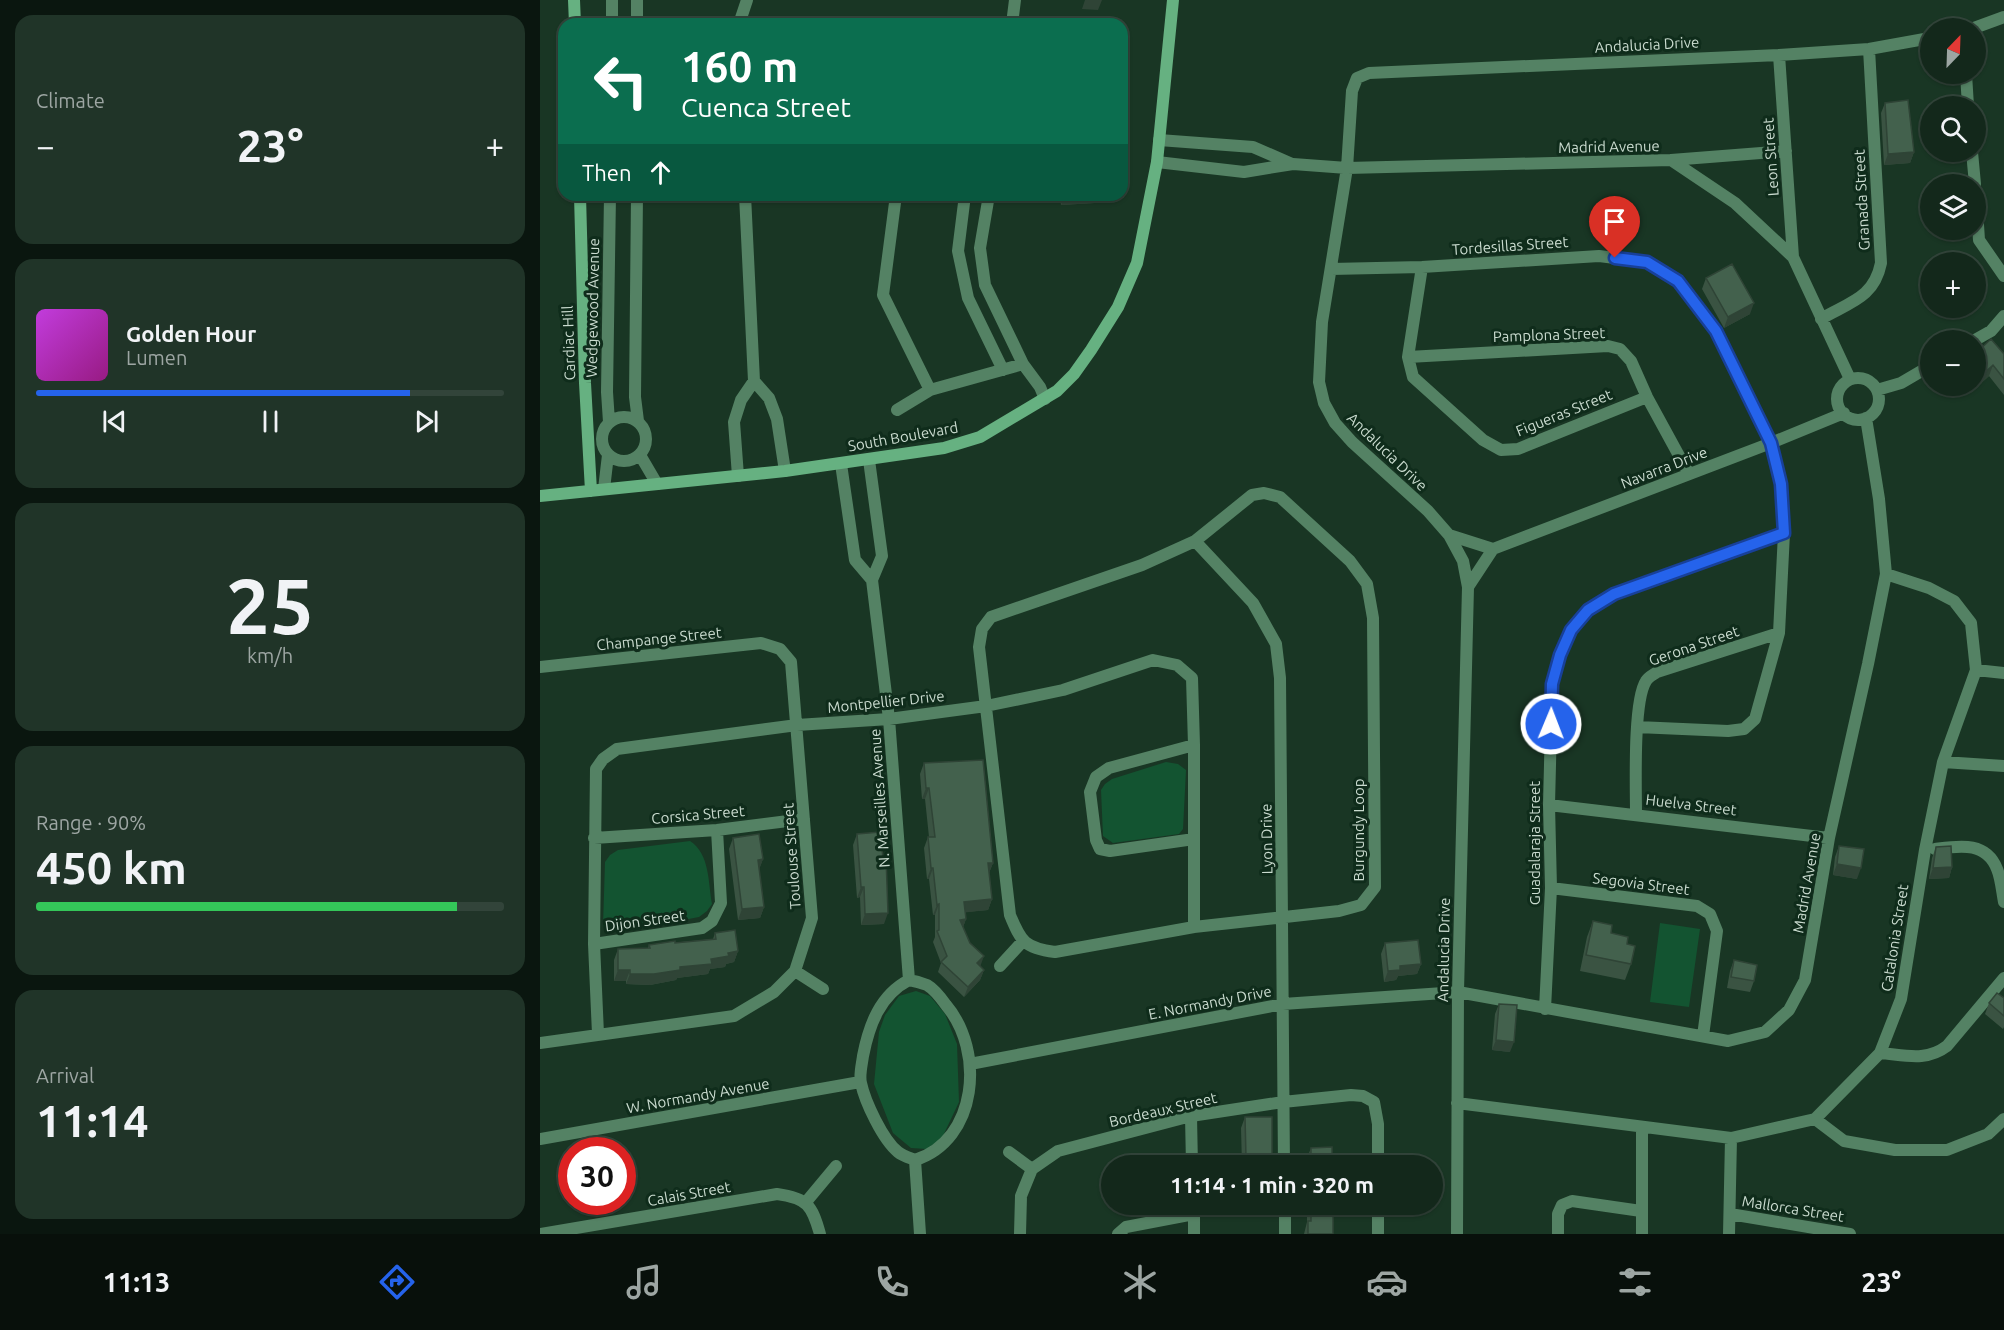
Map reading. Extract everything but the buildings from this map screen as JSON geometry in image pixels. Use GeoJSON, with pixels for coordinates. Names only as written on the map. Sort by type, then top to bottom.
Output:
{"type":"FeatureCollection","features":[{"type":"Feature","properties":{"kind":"main road"},"geometry":{"type":"LineString","coordinates":[[574,0],[575,18]]}},
{"type":"Feature","properties":{"kind":"main road","name":"South Boulevard"},"geometry":{"type":"LineString","coordinates":[[540,496],[785,471],[944,448],[980,437],[1057,391],[1074,374],[1118,307],[1137,263],[1156,162],[1173,0]]}},
{"type":"Feature","properties":{"kind":"main road","name":"Cardiac Hill"},"geometry":{"type":"LineString","coordinates":[[580,201],[585,383],[597,490]]}},
{"type":"Feature","properties":{"kind":"street"},"geometry":{"type":"LineString","coordinates":[[612,0],[612,18]]}},
{"type":"Feature","properties":{"kind":"street"},"geometry":{"type":"LineString","coordinates":[[637,0],[637,18]]}},
{"type":"Feature","properties":{"kind":"street"},"geometry":{"type":"LineString","coordinates":[[741,18],[747,0]]}},
{"type":"Feature","properties":{"kind":"street"},"geometry":{"type":"LineString","coordinates":[[1013,18],[1015,0]]}},
{"type":"Feature","properties":{"kind":"street"},"geometry":{"type":"LineString","coordinates":[[1986,24],[2004,17]]}},
{"type":"Feature","properties":{"kind":"street","name":"Andalucia Drive"},"geometry":{"type":"LineString","coordinates":[[1457,1234],[1458,992],[1468,587],[1463,561],[1449,535],[1428,511],[1352,442],[1335,423],[1324,403],[1318,382],[1322,322],[1347,168],[1352,91],[1357,78],[1369,73],[1869,49],[1920,40]]}},
{"type":"Feature","properties":{"kind":"street","name":"Granada Street"},"geometry":{"type":"LineString","coordinates":[[1821,319],[1868,292],[1878,279],[1881,263],[1869,49]]}},
{"type":"Feature","properties":{"kind":"street","name":"Leon Street"},"geometry":{"type":"LineString","coordinates":[[1779,55],[1793,257]]}},
{"type":"Feature","properties":{"kind":"street"},"geometry":{"type":"LineString","coordinates":[[1159,140],[1253,147],[1293,164]]}},
{"type":"Feature","properties":{"kind":"street"},"geometry":{"type":"LineString","coordinates":[[1671,160],[1785,151]]}},
{"type":"Feature","properties":{"kind":"street","name":"Madrid Avenue"},"geometry":{"type":"LineString","coordinates":[[1293,164],[1347,168],[1671,160],[1734,203],[1793,257],[1850,380]]}},
{"type":"Feature","properties":{"kind":"street"},"geometry":{"type":"LineString","coordinates":[[1156,162],[1244,172],[1293,164]]}},
{"type":"Feature","properties":{"kind":"street","name":"Wedgewood Avenue"},"geometry":{"type":"LineString","coordinates":[[597,490],[608,455],[604,450],[602,438],[609,422],[607,392],[610,201]]}},
{"type":"Feature","properties":{"kind":"street"},"geometry":{"type":"LineString","coordinates":[[608,455],[621,461],[628,461],[640,455],[647,442],[646,434],[638,421],[635,397],[637,201]]}},
{"type":"Feature","properties":{"kind":"street"},"geometry":{"type":"LineString","coordinates":[[738,476],[734,422],[741,400],[754,381],[745,201]]}},
{"type":"Feature","properties":{"kind":"street"},"geometry":{"type":"LineString","coordinates":[[895,201],[883,295],[930,390]]}},
{"type":"Feature","properties":{"kind":"street"},"geometry":{"type":"LineString","coordinates":[[964,201],[958,251],[968,298],[1003,370]]}},
{"type":"Feature","properties":{"kind":"street"},"geometry":{"type":"LineString","coordinates":[[988,201],[980,248],[986,285],[1023,364],[1040,387],[1045,399]]}},
{"type":"Feature","properties":{"kind":"street"},"geometry":{"type":"LineString","coordinates":[[1979,240],[2004,276]]}},
{"type":"Feature","properties":{"kind":"street","name":"Tordesillas Street"},"geometry":{"type":"LineString","coordinates":[[1331,269],[1422,267],[1599,256],[1647,262],[1678,281],[1716,331],[1771,443],[1781,484],[1784,533],[1779,633],[1755,719],[1744,729],[1728,731],[1637,727]]}},
{"type":"Feature","properties":{"kind":"street"},"geometry":{"type":"LineString","coordinates":[[1408,357],[1422,267]]}},
{"type":"Feature","properties":{"kind":"street"},"geometry":{"type":"LineString","coordinates":[[1986,334],[2004,316]]}},
{"type":"Feature","properties":{"kind":"street","name":"Pamplona Street"},"geometry":{"type":"LineString","coordinates":[[1408,357],[1608,346],[1620,349],[1631,361],[1647,397],[1689,474]]}},
{"type":"Feature","properties":{"kind":"street","name":"Figueras Street"},"geometry":{"type":"LineString","coordinates":[[1408,357],[1413,377],[1483,440],[1501,450],[1518,449],[1647,397]]}},
{"type":"Feature","properties":{"kind":"street"},"geometry":{"type":"LineString","coordinates":[[897,410],[930,390],[1023,364]]}},
{"type":"Feature","properties":{"kind":"street"},"geometry":{"type":"LineString","coordinates":[[1877,390],[1901,383],[1920,372]]}},
{"type":"Feature","properties":{"kind":"street"},"geometry":{"type":"LineString","coordinates":[[1863,378],[1877,390],[1879,396],[1876,409],[1866,418],[1854,419],[1844,413],[1838,402],[1840,388],[1850,380],[1863,378]]}},
{"type":"Feature","properties":{"kind":"street"},"geometry":{"type":"LineString","coordinates":[[754,381],[769,398],[777,419],[785,471]]}},
{"type":"Feature","properties":{"kind":"street","name":"Navarra Drive"},"geometry":{"type":"LineString","coordinates":[[1493,549],[1844,413]]}},
{"type":"Feature","properties":{"kind":"street"},"geometry":{"type":"LineString","coordinates":[[609,422],[620,417],[633,418],[638,421]]}},
{"type":"Feature","properties":{"kind":"street","name":"Madrid Avenue"},"geometry":{"type":"LineString","coordinates":[[1458,992],[1728,1041],[1765,1032],[1790,1010],[1805,980],[1829,837],[1886,574],[1879,499],[1866,418]]}},
{"type":"Feature","properties":{"kind":"street"},"geometry":{"type":"LineString","coordinates":[[640,455],[657,484]]}},
{"type":"Feature","properties":{"kind":"street"},"geometry":{"type":"LineString","coordinates":[[842,464],[855,560],[872,580],[882,556],[869,460]]}},
{"type":"Feature","properties":{"kind":"street","name":"Burgundy Loop"},"geometry":{"type":"LineString","coordinates":[[1264,493],[1280,497],[1350,561],[1366,584],[1373,618],[1375,887],[1361,905],[1338,911],[1194,927],[1055,952],[1038,950],[1023,941],[1010,915],[986,706],[979,647],[982,629],[991,617],[1142,565],[1195,541],[1252,495],[1264,493]]}},
{"type":"Feature","properties":{"kind":"street","name":"Guadalaraja Street"},"geometry":{"type":"LineString","coordinates":[[1545,1009],[1551,888],[1549,805],[1552,684],[1560,655],[1571,630],[1588,610],[1614,594],[1784,533]]}},
{"type":"Feature","properties":{"kind":"street"},"geometry":{"type":"LineString","coordinates":[[1449,535],[1493,549],[1468,587]]}},
{"type":"Feature","properties":{"kind":"street","name":"Lyon Drive"},"geometry":{"type":"LineString","coordinates":[[1195,541],[1253,603],[1276,644],[1280,678],[1284,1155]]}},
{"type":"Feature","properties":{"kind":"street","name":"Catalonia Street"},"geometry":{"type":"LineString","coordinates":[[1815,1119],[1880,1053],[1901,999],[1925,850],[1943,762],[1976,670],[1971,623],[1954,600],[1929,588],[1886,574]]}},
{"type":"Feature","properties":{"kind":"street","name":"N. Marseilles Avenue"},"geometry":{"type":"LineString","coordinates":[[872,580],[889,719],[909,980]]}},
{"type":"Feature","properties":{"kind":"street","name":"Gerona Street"},"geometry":{"type":"LineString","coordinates":[[1636,814],[1637,727],[1642,688],[1647,679],[1657,672],[1779,633]]}},
{"type":"Feature","properties":{"kind":"street","name":"Champange Street"},"geometry":{"type":"LineString","coordinates":[[540,667],[761,643],[780,649]]}},
{"type":"Feature","properties":{"kind":"street","name":"Toulouse Street"},"geometry":{"type":"LineString","coordinates":[[540,1043],[734,1016],[774,992],[795,971],[812,918],[791,662],[780,649]]}},
{"type":"Feature","properties":{"kind":"street","name":"Montpellier Drive"},"geometry":{"type":"LineString","coordinates":[[598,1034],[594,944],[596,770],[603,759],[617,749],[797,725],[889,719],[986,706],[1063,690],[1153,660],[1177,665],[1192,678],[1194,927]]}},
{"type":"Feature","properties":{"kind":"street"},"geometry":{"type":"LineString","coordinates":[[1976,670],[2004,673]]}},
{"type":"Feature","properties":{"kind":"street"},"geometry":{"type":"LineString","coordinates":[[1194,746],[1109,768],[1096,777],[1090,792],[1096,840],[1100,849],[1110,851],[1194,839]]}},
{"type":"Feature","properties":{"kind":"street"},"geometry":{"type":"LineString","coordinates":[[1943,762],[2004,766]]}},
{"type":"Feature","properties":{"kind":"street","name":"Huelva Street"},"geometry":{"type":"LineString","coordinates":[[1549,805],[1829,837]]}},
{"type":"Feature","properties":{"kind":"street","name":"Corsica Street"},"geometry":{"type":"LineString","coordinates":[[594,838],[717,830],[804,819]]}},
{"type":"Feature","properties":{"kind":"street","name":"Dijon Street"},"geometry":{"type":"LineString","coordinates":[[594,944],[702,928],[712,921],[722,903],[717,830]]}},
{"type":"Feature","properties":{"kind":"street"},"geometry":{"type":"LineString","coordinates":[[1925,850],[1966,845],[1984,851],[1997,868],[2004,902]]}},
{"type":"Feature","properties":{"kind":"street","name":"Segovia Street"},"geometry":{"type":"LineString","coordinates":[[1551,888],[1697,906],[1710,914],[1716,931],[1703,1036]]}},
{"type":"Feature","properties":{"kind":"street"},"geometry":{"type":"LineString","coordinates":[[1000,966],[1023,941]]}},
{"type":"Feature","properties":{"kind":"street"},"geometry":{"type":"LineString","coordinates":[[795,971],[823,989]]}},
{"type":"Feature","properties":{"kind":"street"},"geometry":{"type":"LineString","coordinates":[[1880,1053],[1923,1057],[1937,1054],[1947,1046],[2004,978]]}},
{"type":"Feature","properties":{"kind":"street"},"geometry":{"type":"LineString","coordinates":[[909,980],[927,986],[955,1015],[965,1039],[970,1064],[965,1113],[948,1141],[929,1156],[915,1160],[898,1152],[884,1136],[860,1082],[866,1042],[874,1018],[890,993],[909,980]]}},
{"type":"Feature","properties":{"kind":"street","name":"E. Normandy Drive"},"geometry":{"type":"LineString","coordinates":[[970,1064],[1283,1004],[1458,992]]}},
{"type":"Feature","properties":{"kind":"street","name":"W. Normandy Avenue"},"geometry":{"type":"LineString","coordinates":[[540,1140],[860,1082]]}},
{"type":"Feature","properties":{"kind":"street","name":"Bordeaux Street"},"geometry":{"type":"LineString","coordinates":[[1032,1169],[1058,1151],[1191,1116],[1283,1102],[1351,1095],[1363,1096],[1374,1102],[1378,1124],[1378,1155]]}},
{"type":"Feature","properties":{"kind":"street"},"geometry":{"type":"LineString","coordinates":[[1457,1103],[1731,1138],[1815,1119],[1844,1141],[1895,1150],[1947,1150],[1988,1134],[2004,1119]]}},
{"type":"Feature","properties":{"kind":"street"},"geometry":{"type":"LineString","coordinates":[[1191,1116],[1192,1155]]}},
{"type":"Feature","properties":{"kind":"street"},"geometry":{"type":"LineString","coordinates":[[1642,1127],[1642,1234]]}},
{"type":"Feature","properties":{"kind":"street"},"geometry":{"type":"LineString","coordinates":[[1729,1234],[1731,1138]]}},
{"type":"Feature","properties":{"kind":"street"},"geometry":{"type":"LineString","coordinates":[[1009,1152],[1032,1169],[1021,1196],[1020,1234]]}},
{"type":"Feature","properties":{"kind":"street"},"geometry":{"type":"LineString","coordinates":[[915,1160],[920,1234]]}},
{"type":"Feature","properties":{"kind":"street"},"geometry":{"type":"LineString","coordinates":[[820,1234],[816,1220],[806,1202],[836,1166]]}},
{"type":"Feature","properties":{"kind":"street","name":"Calais Street"},"geometry":{"type":"LineString","coordinates":[[541,1234],[589,1230],[777,1194],[806,1202]]}},
{"type":"Feature","properties":{"kind":"street"},"geometry":{"type":"LineString","coordinates":[[1558,1234],[1558,1214],[1562,1205],[1572,1202],[1641,1211]]}},
{"type":"Feature","properties":{"kind":"street","name":"Mallorca Street"},"geometry":{"type":"LineString","coordinates":[[1730,1214],[1850,1234]]}},
{"type":"Feature","properties":{"kind":"street"},"geometry":{"type":"LineString","coordinates":[[1118,1234],[1126,1227],[1171,1215]]}},
{"type":"Feature","properties":{"kind":"street"},"geometry":{"type":"LineString","coordinates":[[1194,1215],[1194,1234]]}},
{"type":"Feature","properties":{"kind":"street"},"geometry":{"type":"LineString","coordinates":[[1285,1215],[1285,1234]]}},
{"type":"Feature","properties":{"kind":"street"},"geometry":{"type":"LineString","coordinates":[[1378,1215],[1378,1234]]}},
{"type":"Feature","properties":{"kind":"green space"},"geometry":{"type":"Polygon","coordinates":[[[1166,762],[1178,764],[1186,770],[1183,829],[1179,834],[1113,843],[1103,836],[1101,790],[1105,784],[1112,779],[1166,762]]]}},
{"type":"Feature","properties":{"kind":"green space"},"geometry":{"type":"Polygon","coordinates":[[[690,841],[701,853],[707,869],[712,904],[707,911],[699,917],[621,932],[608,930],[603,926],[605,862],[610,855],[618,850],[690,841]]]}},
{"type":"Feature","properties":{"kind":"green space"},"geometry":{"type":"Polygon","coordinates":[[[1660,923],[1700,929],[1689,1007],[1650,1002],[1660,923]]]}},
{"type":"Feature","properties":{"kind":"green space"},"geometry":{"type":"Polygon","coordinates":[[[916,991],[930,996],[945,1014],[957,1044],[959,1102],[942,1138],[927,1149],[911,1148],[893,1133],[874,1084],[879,1032],[885,1015],[899,996],[916,991]]]}},
{"type":"Feature","properties":{"kind":"route"},"geometry":{"type":"LineString","coordinates":[[1551,724],[1552,684],[1560,655],[1571,630],[1588,610],[1614,594],[1784,533],[1781,484],[1771,443],[1716,331],[1678,281],[1647,262],[1615,258]]}}]}
